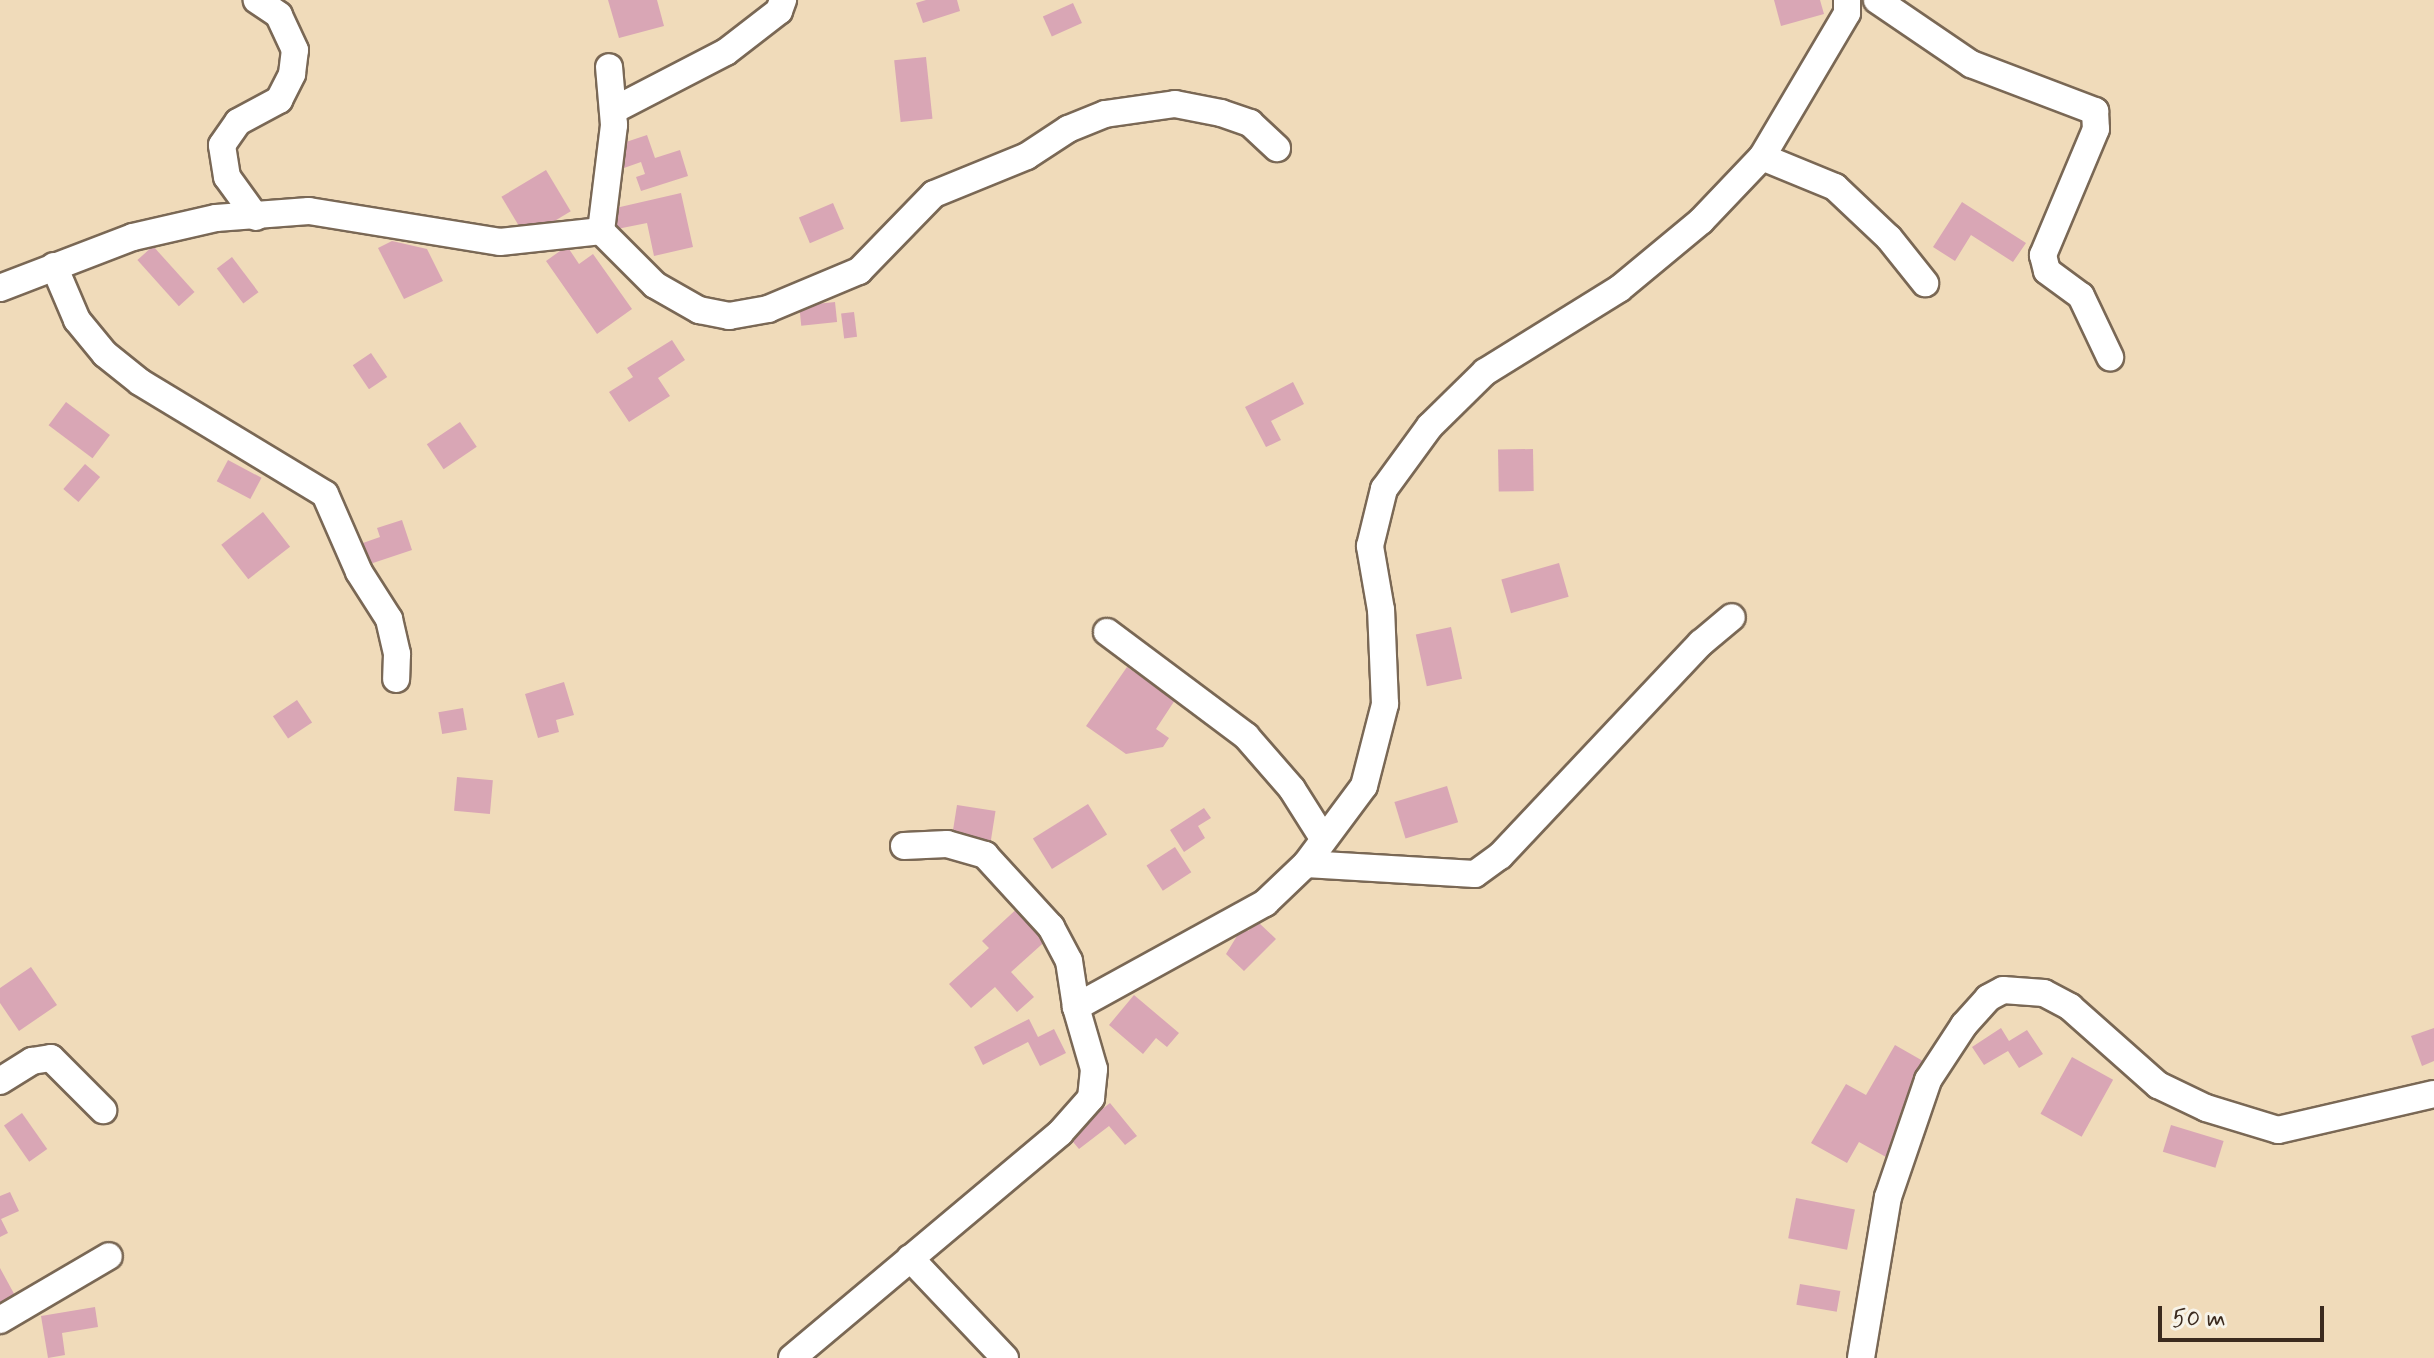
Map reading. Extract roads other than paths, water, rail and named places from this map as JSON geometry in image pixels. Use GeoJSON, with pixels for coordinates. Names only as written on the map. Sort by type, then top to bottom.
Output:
{"type":"FeatureCollection","features":[{"type":"Feature","properties":{"kind":"street"},"geometry":{"type":"LineString","coordinates":[[256,217],[227,177],[222,145],[238,122],[279,100],[292,74],[295,50],[279,15],[257,0]]}},
{"type":"Feature","properties":{"kind":"street"},"geometry":{"type":"LineString","coordinates":[[614,110],[726,52],[779,11],[783,0]]}},
{"type":"Feature","properties":{"kind":"street"},"geometry":{"type":"LineString","coordinates":[[1076,1007],[1265,903],[1306,864],[1364,786],[1385,704],[1381,610],[1370,546],[1384,489],[1430,426],[1485,372],[1619,289],[1701,221],[1762,157],[1847,13],[1847,0]]}},
{"type":"Feature","properties":{"kind":"street"},"geometry":{"type":"LineString","coordinates":[[1877,0],[1971,64],[2095,111],[2096,129],[2043,255],[2047,271],[2081,296],[2110,357]]}},
{"type":"Feature","properties":{"kind":"street"},"geometry":{"type":"LineString","coordinates":[[601,231],[614,110],[609,67]]}},
{"type":"Feature","properties":{"kind":"street"},"geometry":{"type":"LineString","coordinates":[[601,231],[655,285],[699,310],[729,316],[768,309],[859,271],[934,194],[1027,156],[1068,129],[1105,114],[1175,104],[1221,113],[1250,123],[1277,148]]}},
{"type":"Feature","properties":{"kind":"street"},"geometry":{"type":"LineString","coordinates":[[1762,157],[1835,187],[1889,238],[1925,283]]}},
{"type":"Feature","properties":{"kind":"street"},"geometry":{"type":"LineString","coordinates":[[0,288],[133,237],[216,218],[309,211],[500,242],[601,231]]}},
{"type":"Feature","properties":{"kind":"street"},"geometry":{"type":"LineString","coordinates":[[54,266],[77,320],[105,354],[140,382],[325,494],[359,572],[389,619],[396,679]]}},
{"type":"Feature","properties":{"kind":"street"},"geometry":{"type":"LineString","coordinates":[[1306,864],[1475,874],[1500,856],[1701,643],[1732,617]]}},
{"type":"Feature","properties":{"kind":"street"},"geometry":{"type":"LineString","coordinates":[[1107,632],[1246,736],[1292,789],[1323,838]]}},
{"type":"Feature","properties":{"kind":"street"},"geometry":{"type":"LineString","coordinates":[[792,1358],[1060,1133],[1091,1098],[1094,1069],[1076,1007],[1069,961],[1051,927],[985,855],[947,844],[904,846]]}},
{"type":"Feature","properties":{"kind":"street"},"geometry":{"type":"LineString","coordinates":[[1861,1358],[1888,1197],[1928,1080],[1964,1025],[1988,998],[2003,990],[2044,993],[2070,1007],[2158,1085],[2206,1108],[2278,1130],[2434,1094]]}},
{"type":"Feature","properties":{"kind":"street"},"geometry":{"type":"LineString","coordinates":[[0,1081],[32,1061],[51,1058],[103,1110]]}},
{"type":"Feature","properties":{"kind":"street"},"geometry":{"type":"LineString","coordinates":[[0,1320],[109,1256]]}},
{"type":"Feature","properties":{"kind":"street"},"geometry":{"type":"LineString","coordinates":[[910,1258],[1005,1358]]}}]}
